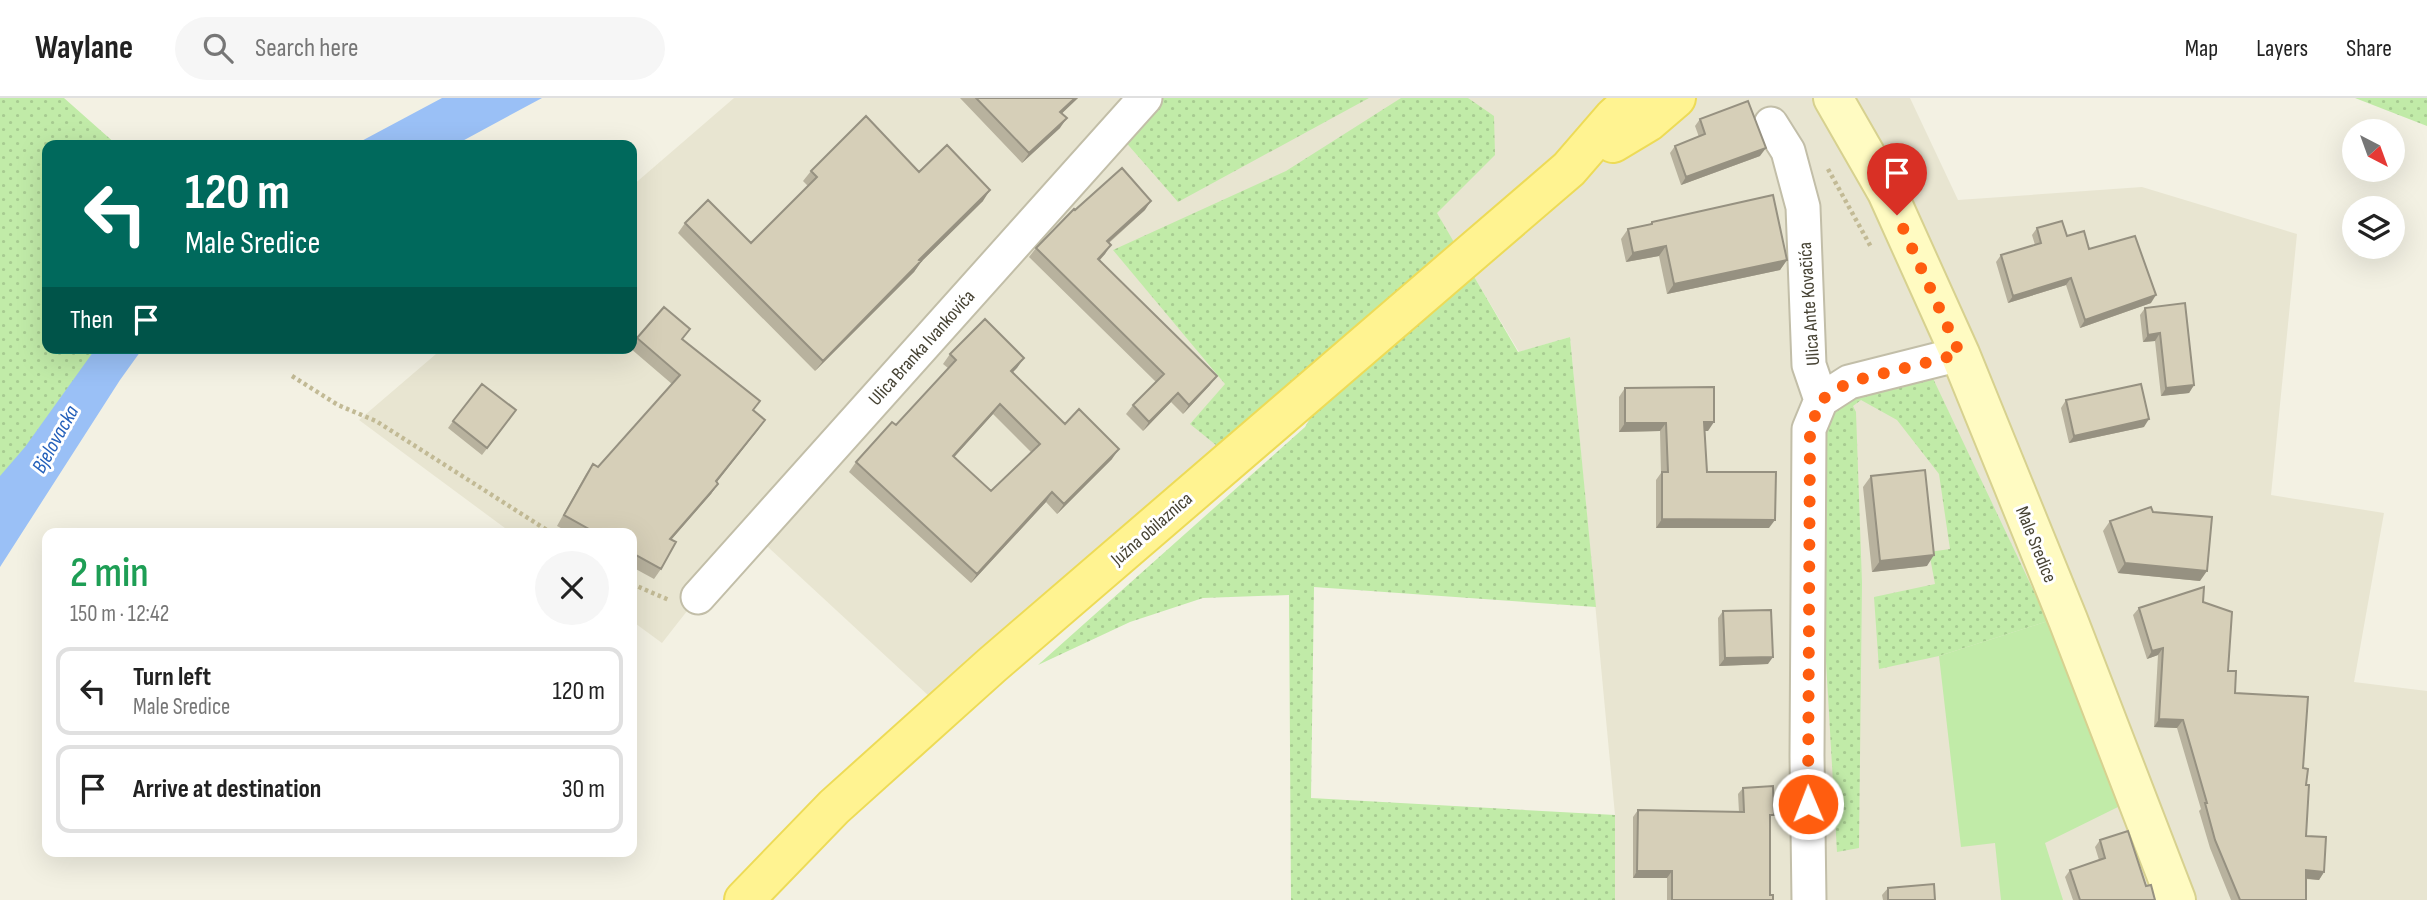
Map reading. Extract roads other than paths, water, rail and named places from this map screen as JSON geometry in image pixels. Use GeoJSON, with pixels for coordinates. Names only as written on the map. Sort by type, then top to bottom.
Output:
{"type":"FeatureCollection","features":[{"type":"Feature","properties":{"kind":"main road","name":"Južna obilaznica"},"geometry":{"type":"LineString","coordinates":[[744,900],[834,807],[992,665],[1569,169],[1614,117],[1635,98]]}},
{"type":"Feature","properties":{"kind":"main road","name":"Južna obilaznica"},"geometry":{"type":"LineString","coordinates":[[1569,169],[1648,122],[1676,98]]}},
{"type":"Feature","properties":{"kind":"street","name":"Ulica Branka Ivankovića"},"geometry":{"type":"LineString","coordinates":[[698,597],[1145,98]]}},
{"type":"Feature","properties":{"kind":"street","name":"Male Sredice"},"geometry":{"type":"LineString","coordinates":[[1833,98],[1887,192],[1960,354],[2068,620],[2176,900]]}},
{"type":"Feature","properties":{"kind":"street","name":"Male Sredice"},"geometry":{"type":"LineString","coordinates":[[1863,98],[1887,192]]}},
{"type":"Feature","properties":{"kind":"street","name":"Ulica Ante Kovačića"},"geometry":{"type":"LineString","coordinates":[[1770,124],[1788,151],[1803,206],[1809,365],[1821,400],[1849,382],[1960,354]]}},
{"type":"Feature","properties":{"kind":"street"},"geometry":{"type":"LineString","coordinates":[[1810,900],[1807,756],[1808,474],[1810,429],[1821,400]]}},
{"type":"Feature","properties":{"kind":"water"},"geometry":{"type":"Polygon","coordinates":[[[442,98],[542,98],[464,140],[363,140],[442,98]]]}},
{"type":"Feature","properties":{"kind":"water","name":"Bjelovacka"},"geometry":{"type":"Polygon","coordinates":[[[92,354],[139,354],[0,567],[0,476],[25,447],[92,354]]]}}]}
